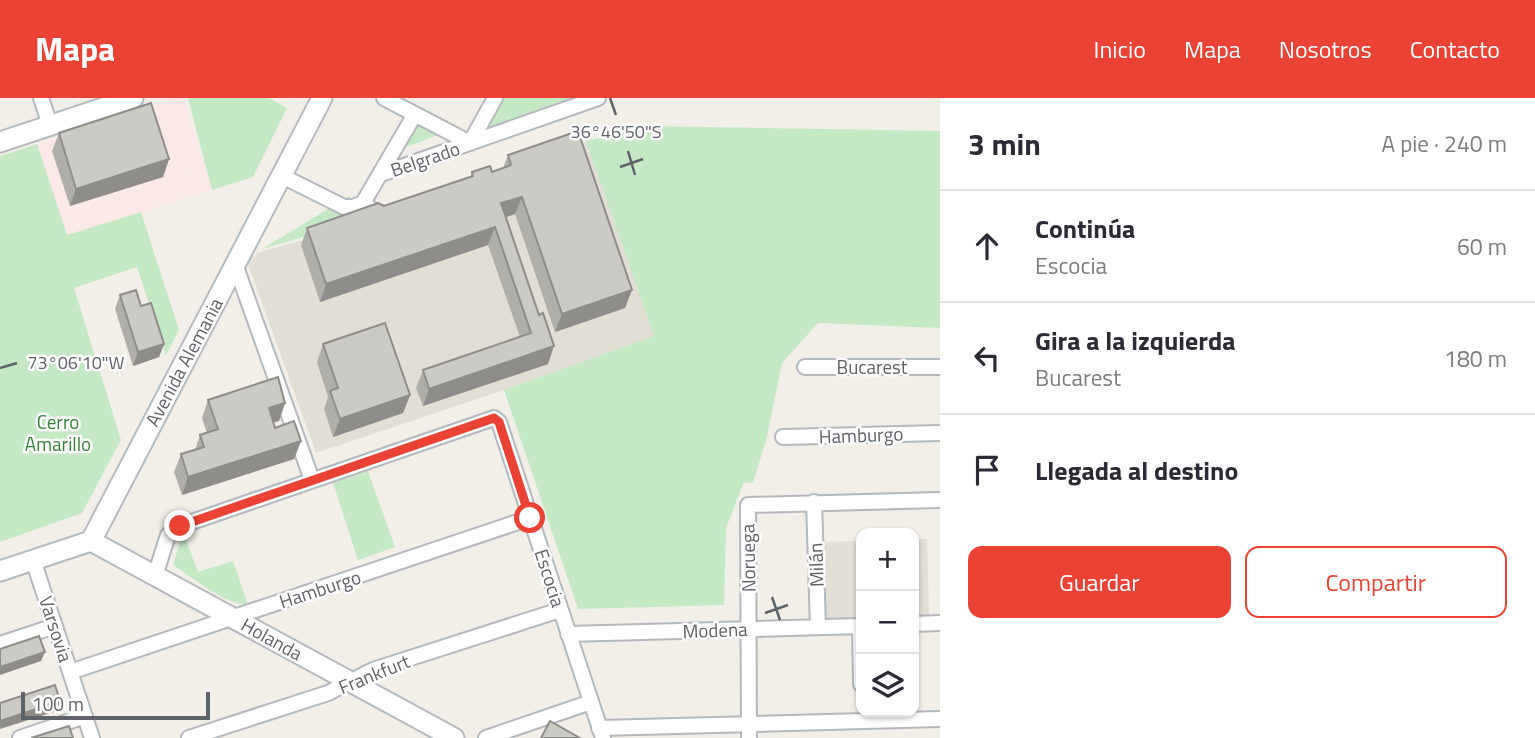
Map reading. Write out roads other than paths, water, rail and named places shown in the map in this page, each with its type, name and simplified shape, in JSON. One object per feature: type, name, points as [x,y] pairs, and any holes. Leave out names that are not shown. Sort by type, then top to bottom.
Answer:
[{"type":"street","points":[[41,98],[50,125]]},
{"type":"street","points":[[0,142],[133,98]]},
{"type":"street","name":"Avenida Alemania","points":[[90,541],[322,98]]},
{"type":"street","name":"Belgrado","points":[[384,98],[470,143]]},
{"type":"street","points":[[470,143],[495,98]]},
{"type":"street","name":"Belgrado","points":[[381,174],[598,98]]},
{"type":"street","points":[[282,176],[344,207],[353,208],[363,203],[415,114]]},
{"type":"street","points":[[363,203],[378,214]]},
{"type":"street","points":[[155,576],[166,540],[176,528],[312,480],[235,264]]},
{"type":"street","name":"Bucarest","points":[[805,367],[940,368]]},
{"type":"street","name":"Escocia","points":[[312,480],[496,419],[601,733]]},
{"type":"street","name":"Hamburgo","points":[[783,437],[940,433]]},
{"type":"street","points":[[814,502],[940,500]]},
{"type":"street","name":"Noruega","points":[[749,731],[748,505],[814,502]]},
{"type":"street","name":"Milán","points":[[814,502],[818,627]]},
{"type":"street","name":"Hamburgo","points":[[70,672],[530,518]]},
{"type":"street","points":[[0,570],[90,541]]},
{"type":"street","name":"Holanda","points":[[90,541],[454,738]]},
{"type":"street","name":"Varsovia","points":[[33,559],[92,738]]},
{"type":"street","name":"Frankfurt","points":[[188,738],[328,693],[373,670],[560,610]]},
{"type":"street","points":[[919,624],[940,623]]},
{"type":"street","points":[[0,644],[55,626]]},
{"type":"street","name":"Modena","points":[[568,634],[856,626]]},
{"type":"street","points":[[486,738],[591,702]]},
{"type":"street","points":[[20,738],[85,716]]},
{"type":"street","points":[[862,717],[863,738]]},
{"type":"street","points":[[601,733],[749,731],[862,717],[940,719]]},
{"type":"park label","name":"Cerro Amarillo","points":[[58,433]]}]
